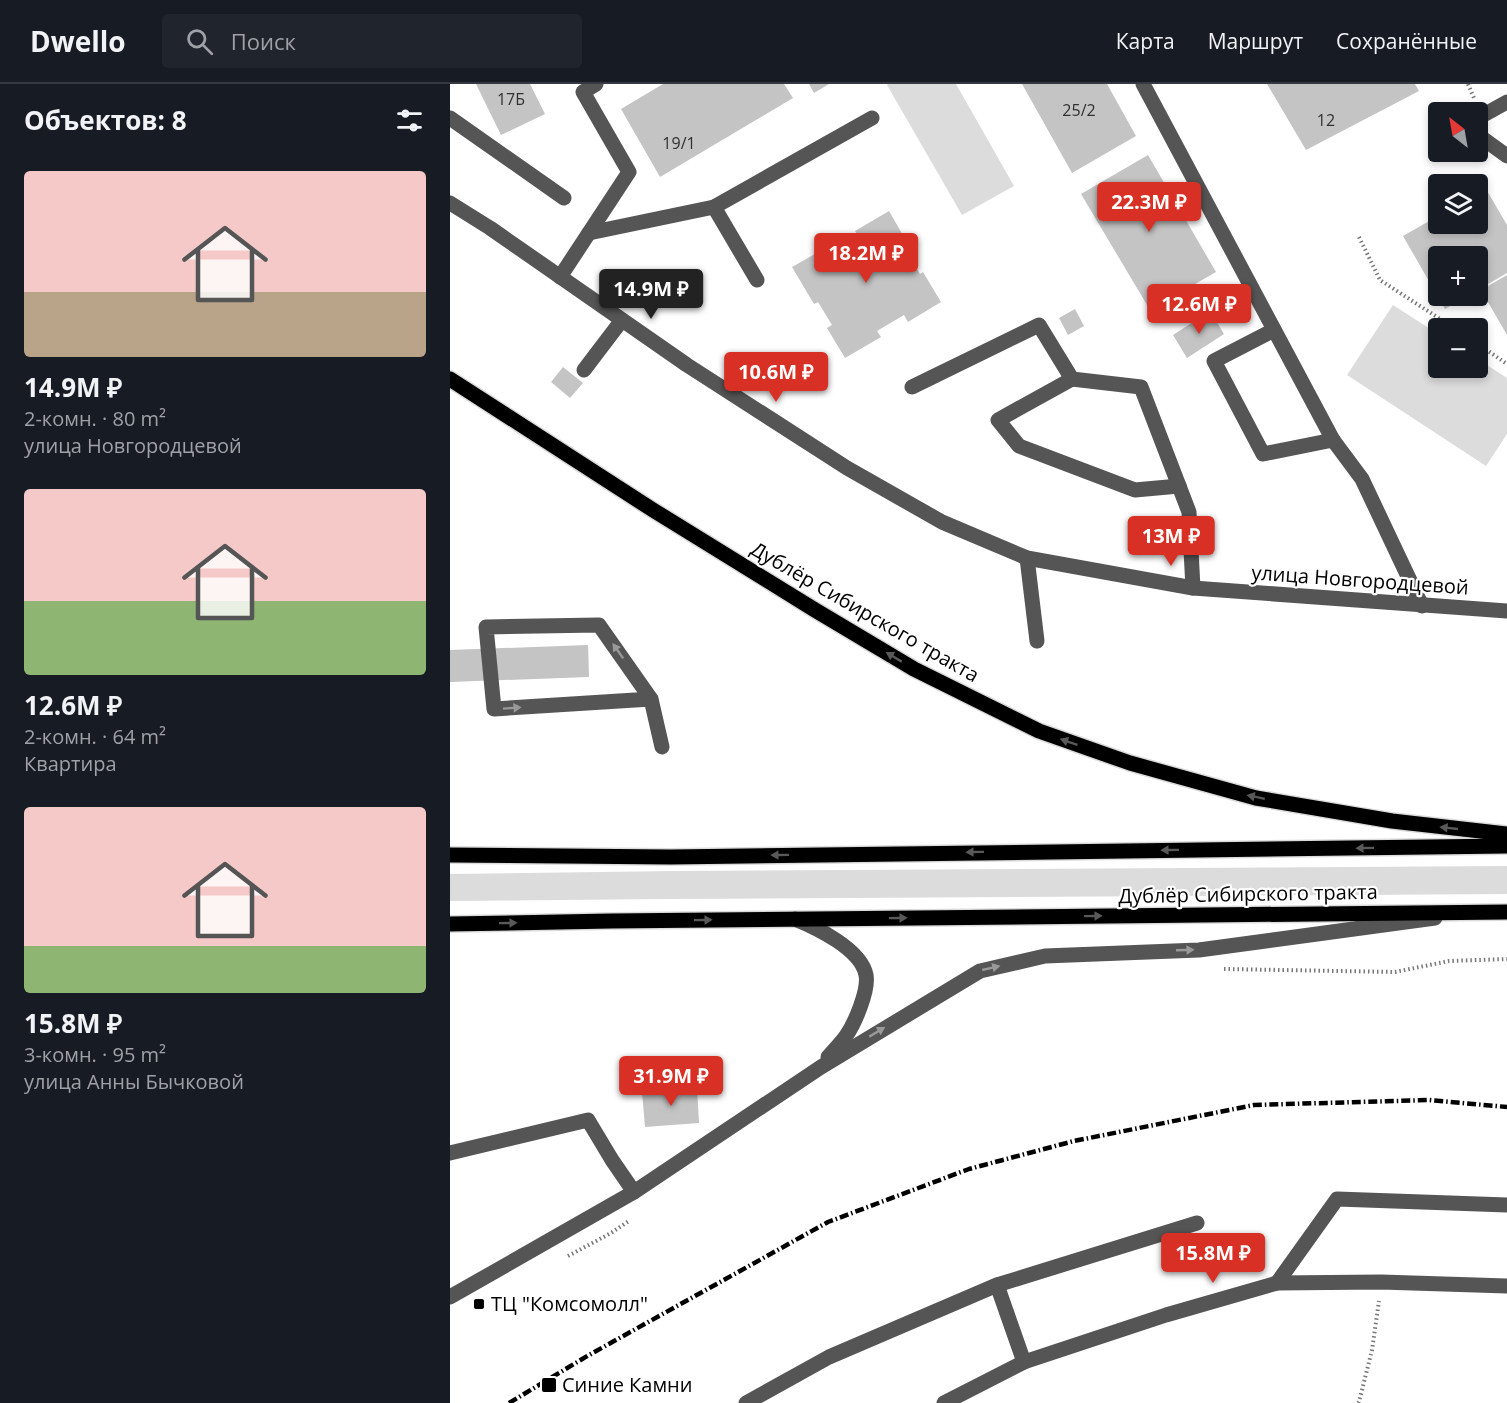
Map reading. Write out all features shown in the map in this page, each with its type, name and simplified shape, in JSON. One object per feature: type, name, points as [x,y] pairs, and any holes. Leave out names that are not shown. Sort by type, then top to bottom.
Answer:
[{"type":"main road","name":"Дублёр Сибирского тракта","points":[[450,379],[653,510],[815,610],[914,669],[1039,731],[1130,764],[1256,798],[1392,821],[1507,834]]},
{"type":"main road","points":[[450,855],[671,857],[1507,846]]},
{"type":"main road","name":"Дублёр Сибирского тракта","points":[[450,924],[1507,912]]},
{"type":"street","points":[[560,277],[629,172],[583,92],[596,84]]},
{"type":"street","points":[[1143,84],[1333,440],[1362,479],[1422,606]]},
{"type":"street","points":[[1488,112],[1507,102]]},
{"type":"street","points":[[450,118],[564,198]]},
{"type":"street","points":[[589,233],[714,207],[872,118]]},
{"type":"street","points":[[1488,142],[1507,156]]},
{"type":"street","name":"улица Новгородцевой","points":[[450,203],[490,228],[687,365],[847,468],[942,522],[1027,558],[1193,588],[1507,611]]},
{"type":"street","points":[[714,207],[757,280]]},
{"type":"street","points":[[584,370],[622,320]]},
{"type":"street","points":[[912,387],[1039,326],[1072,380]]},
{"type":"street","points":[[1274,330],[1214,361],[1263,454],[1333,440]]},
{"type":"street","points":[[1179,486],[1135,490],[1019,446],[998,420],[1072,380],[1141,387],[1189,512],[1193,588]]},
{"type":"street","points":[[1027,558],[1037,641]]},
{"type":"street","points":[[651,699],[494,709],[486,627],[599,625],[651,699],[662,747]]},
{"type":"street","points":[[450,1297],[634,1192],[820,1067],[980,971],[1045,956],[1198,950],[1473,913]]},
{"type":"street","points":[[795,919],[815,927],[858,958],[866,974],[866,986],[855,1020],[846,1036],[820,1067]]},
{"type":"street","points":[[450,1153],[588,1120],[634,1192]]},
{"type":"street","points":[[1277,1283],[1337,1199],[1507,1205]]},
{"type":"street","points":[[746,1403],[829,1357],[997,1285],[1197,1223]]},
{"type":"street","points":[[944,1403],[1024,1362],[1166,1315],[1277,1283],[1381,1282],[1507,1286]]},
{"type":"street","points":[[997,1285],[1024,1362]]},
{"type":"path","points":[[1359,237],[1380,280],[1439,318]]},
{"type":"path","points":[[1488,351],[1507,363]]},
{"type":"path","points":[[1218,969],[1395,972],[1449,961],[1507,959]]},
{"type":"path","points":[[1358,1403],[1372,1350],[1381,1282]]},
{"type":"shaded area","points":[[888,84],[956,84],[1014,186],[962,215]]},
{"type":"shaded area","points":[[1393,305],[1428,328],[1428,378],[1488,378],[1488,366],[1507,378],[1507,434],[1486,466],[1347,375]]},
{"type":"shaded area","points":[[1507,866],[1507,894],[450,901],[450,874]]},
{"type":"building","points":[[476,84],[530,84],[545,114],[501,135]]},
{"type":"building","points":[[663,84],[784,84],[793,98],[660,177],[621,109]]},
{"type":"building","points":[[809,84],[829,84],[814,93]]},
{"type":"building","points":[[1022,84],[1107,84],[1136,136],[1072,173]]},
{"type":"building","points":[[1267,84],[1415,84],[1419,91],[1306,150]]},
{"type":"building","points":[[1148,155],[1216,272],[1150,310],[1081,194]]},
{"type":"building","points":[[1488,192],[1507,225],[1507,273],[1488,284],[1488,246],[1428,246],[1428,279],[1403,236],[1428,222],[1428,234],[1488,234]]},
{"type":"building","points":[[889,211],[908,244],[904,246],[920,274],[923,272],[941,302],[908,322],[904,315],[877,331],[881,337],[845,358],[827,328],[832,325],[818,302],[814,304],[792,267],[829,246],[831,249],[857,234],[855,231]]},
{"type":"building","points":[[1507,275],[1507,335],[1488,302],[1488,286]]},
{"type":"building","points":[[1075,309],[1084,326],[1068,335],[1059,318]]},
{"type":"building","points":[[1210,311],[1224,334],[1187,358],[1173,335]]},
{"type":"building","points":[[563,367],[583,383],[570,398],[551,382]]},
{"type":"building","points":[[588,645],[589,677],[450,682],[450,650]]},
{"type":"building","points":[[697,1088],[699,1123],[645,1127],[642,1092]]},
{"type":"railway","points":[[509,1403],[589,1355],[828,1222],[969,1169],[1074,1141],[1254,1105],[1429,1100],[1507,1107]]},
{"type":"place","name":"ТЦ \"Комсомолл\"","points":[[479,1304]]},
{"type":"place","name":"Синие Камни","points":[[549,1385]]}]
